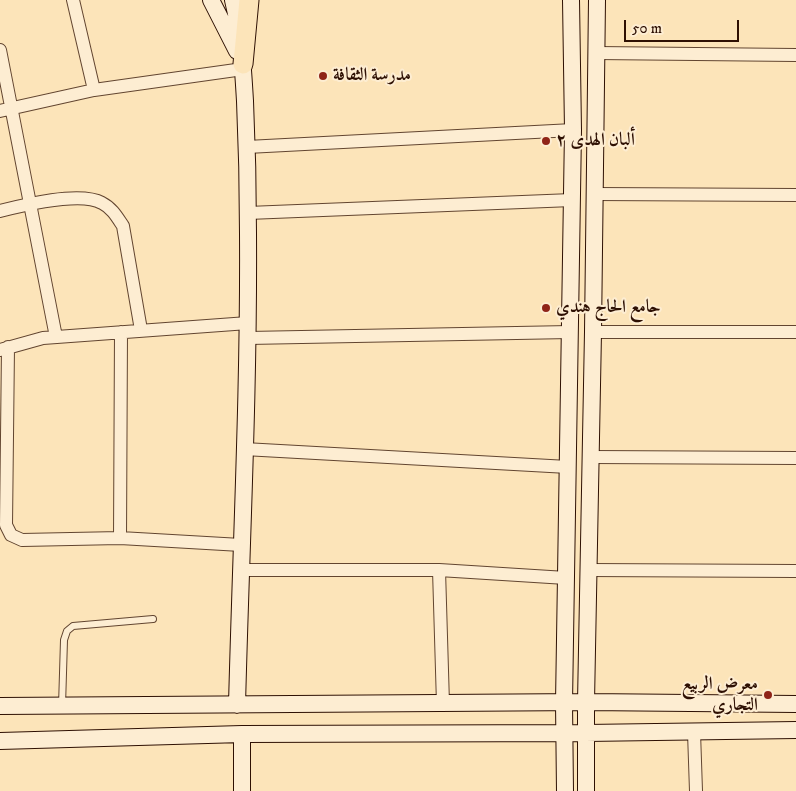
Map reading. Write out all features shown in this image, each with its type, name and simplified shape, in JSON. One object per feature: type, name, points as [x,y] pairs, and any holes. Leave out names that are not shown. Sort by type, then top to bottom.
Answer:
[{"type":"main road","points":[[211,0],[230,35],[243,66]]},
{"type":"main road","points":[[232,0],[239,28],[243,66],[248,213],[248,330],[238,705]]},
{"type":"main road","points":[[243,66],[249,0]]},
{"type":"main road","points":[[565,791],[564,703],[573,130],[571,0]]},
{"type":"main road","points":[[586,791],[597,0]]},
{"type":"main road","points":[[0,706],[586,702],[796,704]]},
{"type":"main road","points":[[0,741],[242,734],[796,730]]},
{"type":"main road","points":[[242,734],[242,791]]},
{"type":"street","points":[[73,0],[94,90]]},
{"type":"street","points":[[0,50],[5,110],[29,203],[56,337]]},
{"type":"street","points":[[596,53],[796,55]]},
{"type":"street","points":[[5,110],[94,90],[243,66]]},
{"type":"street","points":[[247,147],[573,130]]},
{"type":"street","points":[[594,194],[796,195]]},
{"type":"street","points":[[0,211],[29,203],[89,198],[103,204],[114,212],[122,226],[141,330]]},
{"type":"street","points":[[248,213],[572,200]]},
{"type":"street","points":[[241,545],[120,538],[22,540],[11,535],[6,525],[4,349],[43,338],[141,330],[570,332]]},
{"type":"street","points":[[120,538],[121,332]]},
{"type":"street","points":[[593,332],[796,332]]},
{"type":"street","points":[[244,449],[568,467]]},
{"type":"street","points":[[590,457],[796,458]]},
{"type":"street","points":[[241,570],[439,570],[566,578]]},
{"type":"street","points":[[439,570],[442,704]]},
{"type":"street","points":[[588,570],[796,571]]},
{"type":"street","points":[[694,732],[696,791]]},
{"type":"lane","points":[[62,707],[64,640],[67,631],[73,626],[153,619]]},
{"type":"place","name":"مدرسة الثقافة","points":[[323,76]]},
{"type":"place","name":"ألبان الهدى ٢","points":[[546,141]]},
{"type":"place","name":"جامع الحاج هندي","points":[[546,308]]},
{"type":"place","name":"معرض الربيع التجاري","points":[[768,695]]}]
